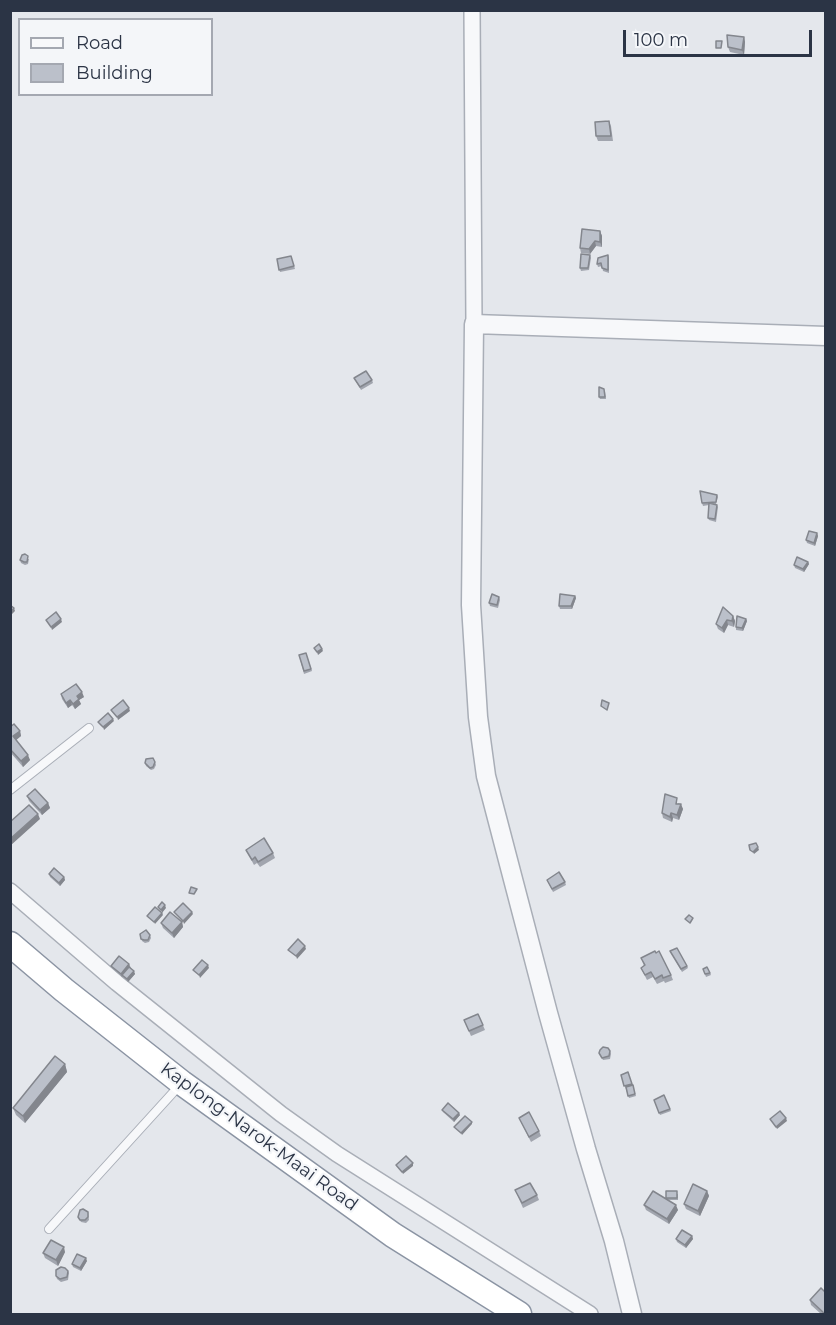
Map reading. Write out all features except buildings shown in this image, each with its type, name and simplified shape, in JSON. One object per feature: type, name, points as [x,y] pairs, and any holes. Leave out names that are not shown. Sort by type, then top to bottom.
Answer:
[{"type":"highway","name":"Kaplong-Narok-Maai Road","points":[[10,944],[64,990],[182,1083],[393,1234],[519,1314]]},
{"type":"street","points":[[472,10],[474,324],[471,606],[478,717],[486,776],[548,1013],[614,1241],[632,1314]]},
{"type":"street","points":[[474,324],[825,336]]},
{"type":"street","points":[[10,891],[117,983],[281,1114],[338,1154],[590,1314]]},
{"type":"lane","points":[[10,790],[89,728]]},
{"type":"lane","points":[[49,1229],[182,1083]]}]
